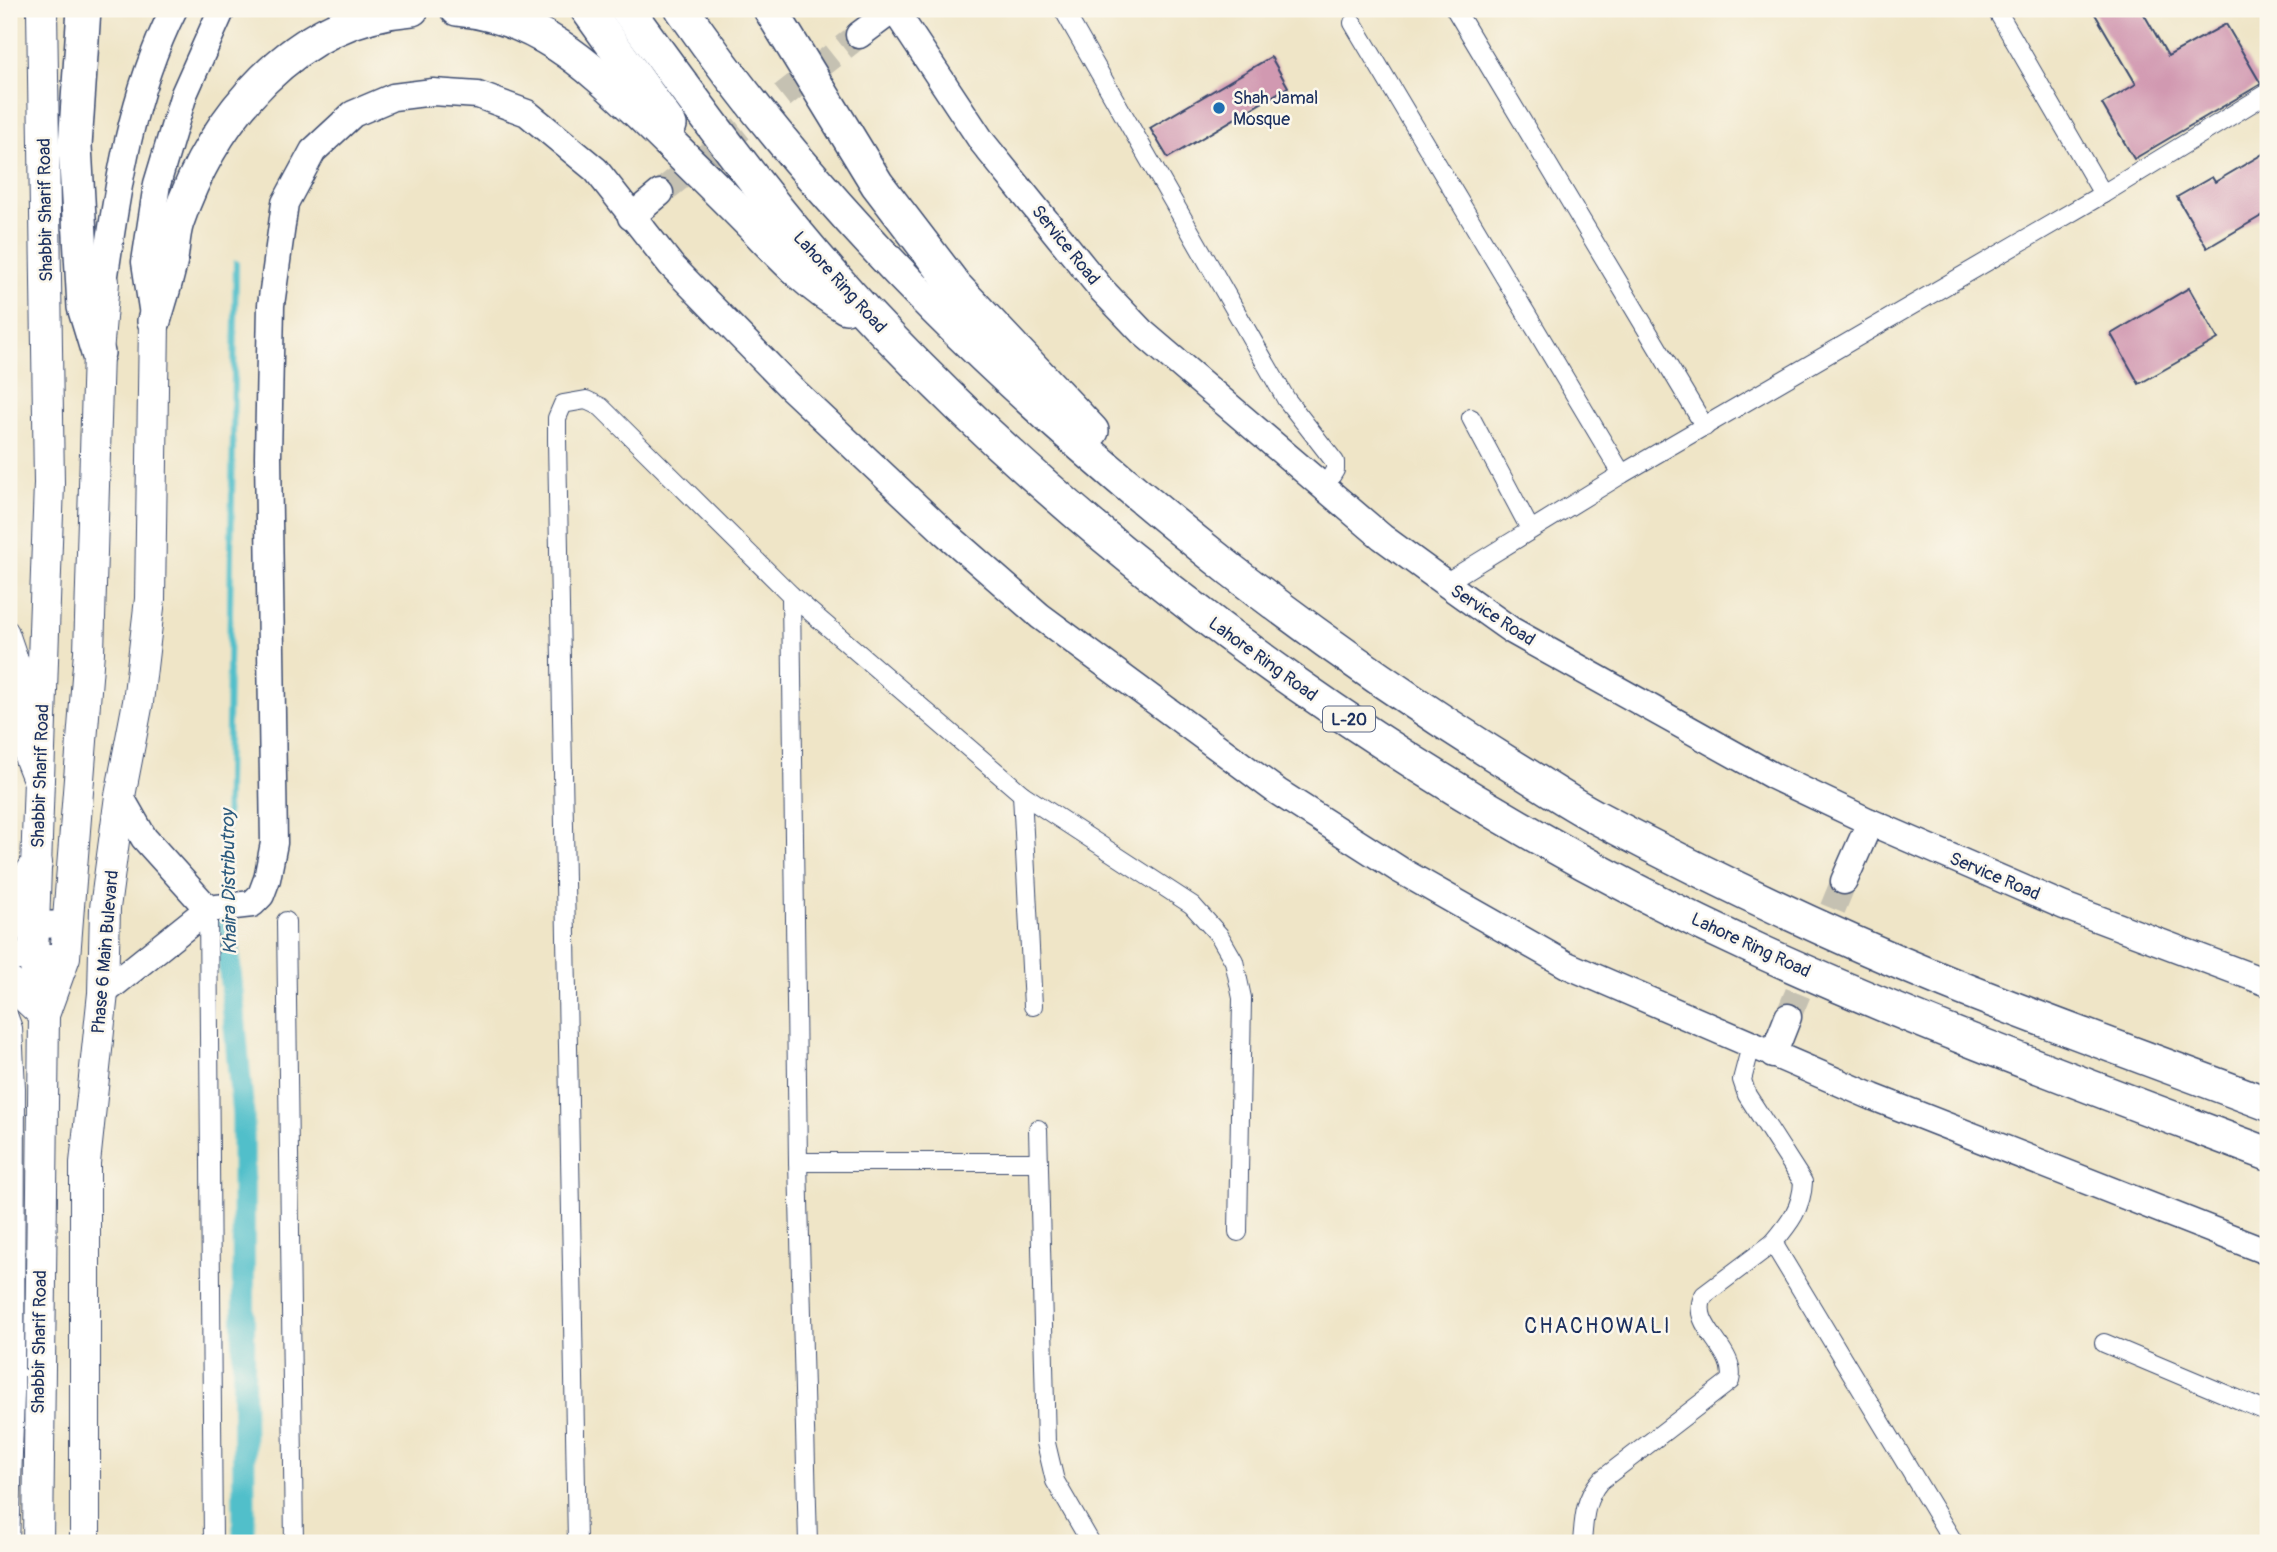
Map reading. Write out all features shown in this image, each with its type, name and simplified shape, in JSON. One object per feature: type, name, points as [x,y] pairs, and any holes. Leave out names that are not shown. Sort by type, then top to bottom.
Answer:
[{"type":"highway","points":[[84,9],[75,146],[84,307],[98,353]]},
{"type":"highway","points":[[98,9],[92,176],[104,282]]},
{"type":"highway","points":[[154,321],[170,261],[176,225],[203,158],[237,108],[261,83],[306,45],[343,24],[375,14],[412,9]]},
{"type":"highway","points":[[457,9],[489,15],[524,27],[575,55],[693,163],[816,289],[881,328]]},
{"type":"highway","points":[[587,9],[657,103],[693,163]]},
{"type":"highway","name":"Lahore Ring Road","points":[[626,9],[774,210],[881,328],[955,402],[1072,507],[1190,605],[1285,677],[1406,757],[1488,806],[1643,893],[1762,952],[1945,1031],[2268,1154]]},
{"type":"highway","name":"L-20","points":[[682,9],[792,155],[881,254],[1080,446],[1159,513],[1301,625],[1424,712],[1593,816],[1787,911],[1948,983],[2268,1104]]},
{"type":"highway","points":[[770,9],[877,184],[947,276],[1076,412],[1159,513]]},
{"type":"main road","name":"Shabbir Sharif Road","points":[[38,1543],[44,1015],[21,957],[21,925],[37,863],[50,483],[41,9]]},
{"type":"main road","points":[[9,982],[44,1015],[65,957],[89,652],[98,353],[104,282]]},
{"type":"main road","name":"Phase 6 Main Bulevard","points":[[85,1543],[85,1163],[103,993],[105,908],[120,796],[138,702],[150,599],[154,321]]},
{"type":"main road","points":[[9,902],[37,863]]},
{"type":"street","points":[[104,282],[126,142],[150,68],[174,9]]},
{"type":"street","points":[[154,321],[145,262],[158,184],[184,93],[222,9]]},
{"type":"street","points":[[859,35],[894,9]]},
{"type":"street","name":"Service Road","points":[[894,9],[983,143],[1102,290],[1171,358],[1324,488],[1445,583],[1511,630],[1691,732],[1870,822],[2064,906],[2268,983]]},
{"type":"street","points":[[1063,9],[1286,400],[1335,462],[1335,470],[1324,488]]},
{"type":"street","points":[[1455,9],[1705,427]]},
{"type":"street","points":[[1996,9],[2103,194]]},
{"type":"street","points":[[1353,23],[1622,474]]},
{"type":"street","points":[[103,993],[214,909],[252,904],[261,895],[267,879],[274,843],[268,456],[271,305],[285,203],[313,151],[353,114],[393,97],[433,92],[478,95],[527,113],[596,170],[671,265],[789,386],[944,532],[1040,616],[1186,727],[1278,792],[1508,934],[1608,985],[1872,1097],[2268,1252]]},
{"type":"street","points":[[1445,583],[1622,474],[2103,194],[2268,93]]},
{"type":"street","points":[[631,217],[660,193]]},
{"type":"street","points":[[577,1543],[559,661],[557,418],[563,404],[586,400],[601,407],[791,595],[1022,794],[1192,905],[1219,935],[1234,961],[1242,998],[1238,1232]]},
{"type":"street","points":[[1471,418],[1530,529]]},
{"type":"street","points":[[791,595],[798,1162],[808,1543]]},
{"type":"street","points":[[9,630],[22,668],[26,770],[40,791]]},
{"type":"street","points":[[1022,794],[1033,1006]]},
{"type":"street","points":[[120,796],[144,838],[214,909],[213,1543]]},
{"type":"street","points":[[1844,881],[1870,822]]},
{"type":"street","points":[[286,921],[294,1543]]},
{"type":"street","points":[[21,925],[67,924]]},
{"type":"street","points":[[21,957],[65,957]]},
{"type":"street","points":[[9,1017],[13,1028],[16,1088],[15,1393],[10,1543]]},
{"type":"street","points":[[1582,1543],[1585,1506],[1589,1493],[1600,1481],[1730,1381],[1732,1372],[1729,1361],[1701,1315],[1699,1304],[1704,1295],[1773,1243],[1795,1214],[1802,1198],[1803,1182],[1747,1095],[1742,1080],[1788,1017]]},
{"type":"street","points":[[1038,1129],[1046,1443],[1055,1481],[1091,1543]]},
{"type":"street","points":[[798,1162],[1039,1162]]},
{"type":"street","points":[[1773,1243],[1954,1543]]},
{"type":"street","points":[[2104,1343],[2268,1412]]},
{"type":"building","points":[[2092,9],[2141,9],[2168,56],[2226,24],[2261,84],[2134,159],[2102,104],[2136,84]]},
{"type":"building","name":"Shah Jamal Mosque","points":[[1271,57],[1288,87],[1168,158],[1150,128]]},
{"type":"building","points":[[2268,151],[2268,212],[2207,248],[2177,197],[2212,177],[2215,182]]},
{"type":"building","points":[[2189,288],[2218,339],[2139,384],[2111,334]]},
{"type":"waterway","name":"Khaira Distributroy","points":[[225,899],[236,263]]},
{"type":"waterway","name":"Khaira Distributroy","points":[[225,915],[243,1115],[244,1543]]},
{"type":"tunnel","points":[[660,193],[859,35]]},
{"type":"tunnel","points":[[1788,1017],[1844,881]]},
{"type":"place","name":"Shah Jamal Mosque","points":[[1219,108]]},
{"type":"district","name":"CHACHOWALI","points":[[1598,1326]]}]
